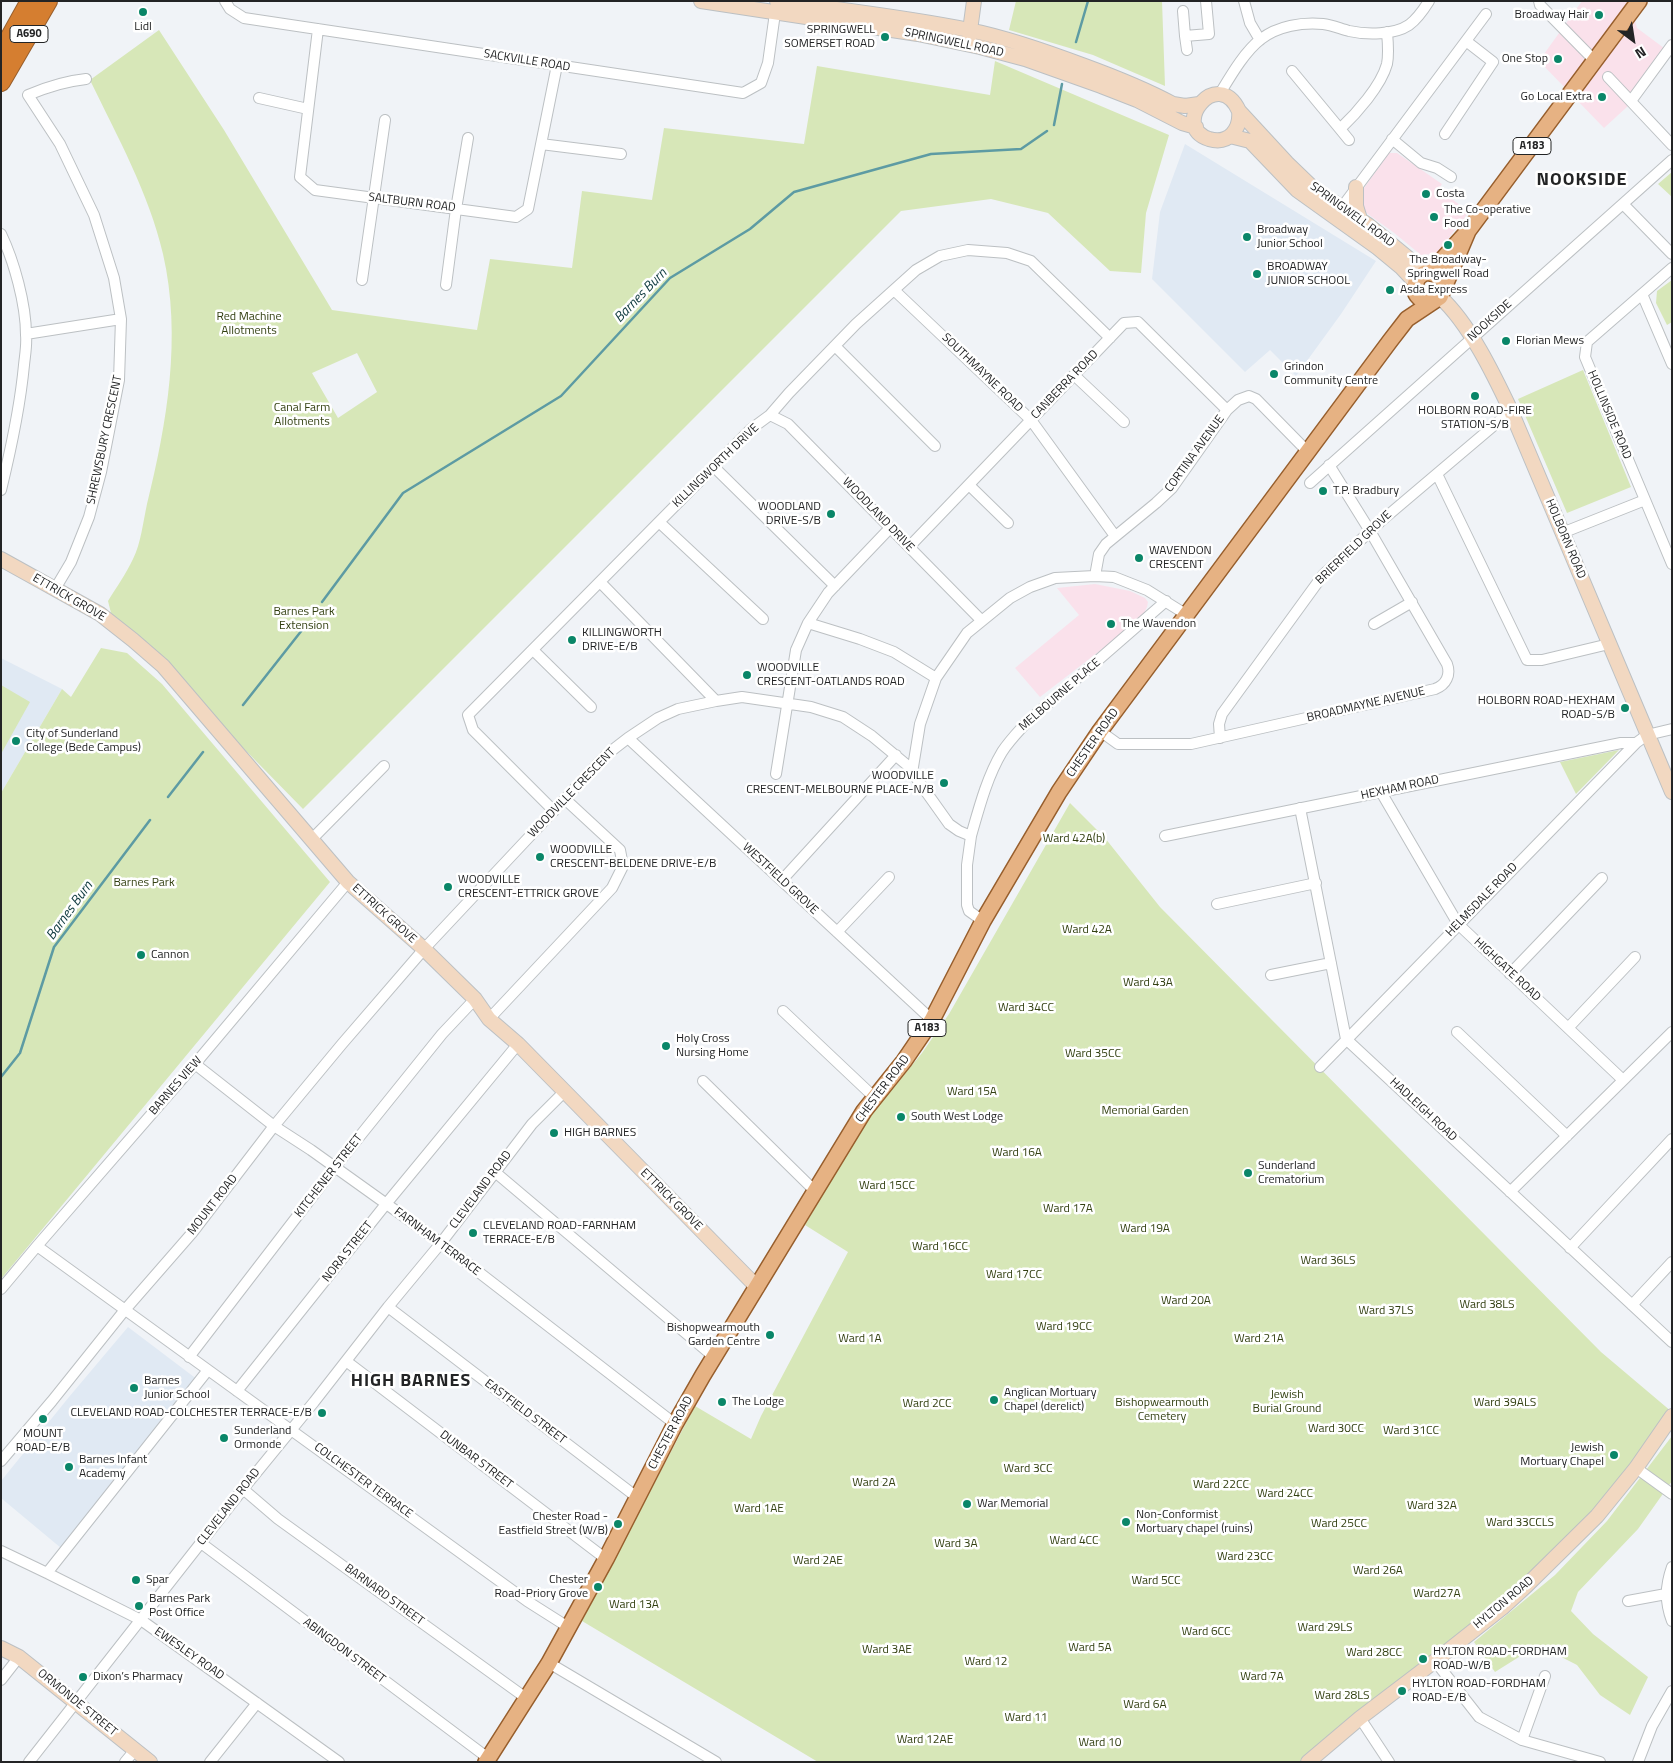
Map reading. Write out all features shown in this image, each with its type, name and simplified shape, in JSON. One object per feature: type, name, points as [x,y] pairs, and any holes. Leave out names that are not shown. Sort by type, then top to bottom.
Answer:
[{"type":"highway","name":"A690","points":[[3,66],[30,1]]},
{"type":"highway","name":"A690","points":[[3,66],[48,1]]},
{"type":"main road","name":"SPRINGWELL ROAD","points":[[701,1],[776,5],[921,22],[969,37],[1137,100],[1182,123],[1196,126],[1207,138],[1218,140],[1230,136],[1250,141],[1297,190],[1422,280]]},
{"type":"main road","points":[[969,37],[974,1]]},
{"type":"main road","name":"A183","points":[[1422,280],[1468,231],[1639,1]]},
{"type":"main road","name":"SPRINGWELL ROAD","points":[[969,37],[1024,45],[1106,74],[1173,104],[1185,106],[1199,104],[1208,96],[1219,95],[1231,99],[1239,111],[1314,189],[1342,206],[1390,242],[1422,280]]},
{"type":"main road","points":[[1196,126],[1195,112],[1199,104]]},
{"type":"main road","points":[[1230,136],[1235,133],[1239,125],[1239,111]]},
{"type":"main road","points":[[1356,187],[1356,206],[1360,219]]},
{"type":"main road","name":"A183","points":[[1438,295],[1468,231]]},
{"type":"main road","points":[[1439,276],[1438,295],[1423,300],[1422,280],[1439,276]]},
{"type":"main road","name":"CHESTER ROAD","points":[[1407,319],[1422,280]]},
{"type":"main road","name":"CHESTER ROAD","points":[[487,1760],[549,1663],[606,1560],[676,1424],[714,1357],[874,1097],[904,1061],[932,1020],[983,921],[1055,798],[1100,732],[1224,562],[1407,319],[1438,295]]},
{"type":"main road","name":"HOLBORN ROAD","points":[[1438,295],[1457,315],[1488,364],[1511,411],[1609,644],[1641,739],[1672,792]]},
{"type":"main road","name":"ETTRICK GROVE","points":[[1,558],[100,614],[163,666],[348,882],[424,949],[475,999],[489,1019],[518,1044],[758,1287]]},
{"type":"main road","name":"HYLTON ROAD","points":[[1308,1762],[1360,1718],[1435,1662],[1502,1608],[1530,1582],[1596,1516],[1636,1468],[1672,1416]]},
{"type":"main road","name":"ORMONDE STREET","points":[[1,1648],[19,1657],[150,1762]]},
{"type":"street","name":"SACKVILLE ROAD","points":[[225,1],[230,9],[244,18],[743,93],[761,83],[768,62],[776,5]]},
{"type":"street","points":[[1185,36],[1209,34],[1206,1]]},
{"type":"street","points":[[1244,1],[1250,23],[1260,40]]},
{"type":"street","points":[[1219,95],[1237,66],[1260,40],[1279,29],[1307,23],[1325,24],[1352,31],[1387,32],[1398,30],[1410,24],[1429,1]]},
{"type":"street","points":[[1539,1],[1595,61]]},
{"type":"street","points":[[1183,11],[1186,50]]},
{"type":"street","points":[[1342,206],[1486,14]]},
{"type":"street","name":"SALTBURN ROAD","points":[[318,29],[300,177],[315,190],[516,217],[528,209],[557,65]]},
{"type":"street","points":[[1340,129],[1350,120],[1382,75],[1387,63],[1387,32]]},
{"type":"street","points":[[1444,134],[1493,62],[1466,42]]},
{"type":"street","points":[[1631,101],[1672,44]]},
{"type":"street","points":[[1292,71],[1349,140]]},
{"type":"street","points":[[1608,77],[1672,145]]},
{"type":"street","name":"SHREWSBURY CRESCENT","points":[[55,589],[71,562],[89,517],[101,472],[119,380],[121,319],[114,278],[94,215],[60,144],[28,95],[48,87],[86,79]]},
{"type":"street","points":[[259,98],[308,109]]},
{"type":"street","points":[[362,280],[385,120]]},
{"type":"street","points":[[446,285],[468,138]]},
{"type":"street","points":[[1392,139],[1420,164],[1437,168],[1451,177]]},
{"type":"street","points":[[542,144],[621,154]]},
{"type":"street","name":"NOOKSIDE","points":[[1310,483],[1672,160]]},
{"type":"street","points":[[1623,204],[1672,254]]},
{"type":"street","points":[[1,234],[5,252],[19,288],[26,334],[15,436],[1,490]]},
{"type":"street","name":"KILLINGWORTH DRIVE","points":[[554,811],[473,730],[468,715],[751,429],[770,415],[856,324],[916,270],[940,256],[968,250],[1007,253],[1031,261],[1110,338]]},
{"type":"street","name":"HOLLINSIDE ROAD","points":[[1672,268],[1587,342],[1584,357],[1672,564]]},
{"type":"street","name":"SOUTHMAYNE ROAD","points":[[894,290],[1031,420],[1115,536]]},
{"type":"street","points":[[1642,294],[1672,364]]},
{"type":"street","points":[[26,334],[121,319]]},
{"type":"street","name":"CANBERRA ROAD","points":[[909,547],[1124,324],[1138,322],[1227,410]]},
{"type":"street","points":[[835,346],[935,446]]},
{"type":"street","points":[[1074,375],[1124,422]]},
{"type":"street","name":"CORTINA AVENUE","points":[[1095,576],[1099,554],[1106,544],[1172,488],[1227,410],[1238,400],[1249,396],[1256,399],[1308,452]]},
{"type":"street","name":"BRIERFIELD GROVE","points":[[1220,738],[1219,724],[1222,714],[1323,575],[1370,530],[1511,411]]},
{"type":"street","name":"WOODLAND DRIVE","points":[[770,415],[788,424],[982,621]]},
{"type":"street","name":"BROADMAYNE AVENUE","points":[[1100,732],[1118,744],[1191,744],[1439,688],[1446,681],[1448,668],[1412,602],[1330,465]]},
{"type":"street","points":[[714,467],[835,586]]},
{"type":"street","points":[[1436,474],[1527,660],[1542,660],[1609,644]]},
{"type":"street","points":[[969,484],[1008,523]]},
{"type":"street","points":[[1562,533],[1645,500]]},
{"type":"street","points":[[1360,514],[1380,522]]},
{"type":"street","points":[[659,522],[763,620]]},
{"type":"street","points":[[776,774],[796,650],[808,623],[828,593],[890,528]]},
{"type":"street","points":[[1362,538],[1366,537],[1376,541]]},
{"type":"street","points":[[912,773],[920,724],[936,678],[967,633],[1010,598],[1030,587],[1056,578],[1095,576],[1114,578],[1131,583],[1166,601],[1187,615]]},
{"type":"street","points":[[600,582],[716,701]]},
{"type":"street","name":"MELBOURNE PLACE","points":[[971,836],[980,803],[1002,752],[1013,737],[1027,722],[1166,601]]},
{"type":"street","points":[[1374,624],[1412,602]]},
{"type":"street","points":[[808,623],[894,652],[936,678]]},
{"type":"street","points":[[533,650],[591,707]]},
{"type":"street","name":"WOODVILLE CRESCENT","points":[[424,949],[566,800],[606,755],[658,718],[678,710],[716,701],[742,697],[811,707],[843,717],[872,736],[907,765],[949,824],[956,830],[971,836]]},
{"type":"street","name":"HEXHAM ROAD","points":[[1165,836],[1641,739],[1672,729]]},
{"type":"street","name":"WESTFIELD GROVE","points":[[628,738],[932,1020]]},
{"type":"street","name":"HELMSDALE ROAD","points":[[1320,1067],[1641,739]]},
{"type":"street","points":[[782,880],[896,755]]},
{"type":"street","points":[[312,839],[384,766]]},
{"type":"street","name":"HIGHGATE ROAD","points":[[1381,792],[1458,924],[1623,1080]]},
{"type":"street","points":[[489,1019],[612,888],[622,866],[620,850],[566,800]]},
{"type":"street","points":[[1300,808],[1346,1039]]},
{"type":"street","points":[[971,836],[967,864],[967,905],[969,911],[983,921]]},
{"type":"street","points":[[837,932],[889,877]]},
{"type":"street","points":[[1510,974],[1602,878]]},
{"type":"street","name":"BARNES VIEW","points":[[1,1289],[195,1064],[348,882]]},
{"type":"street","points":[[1217,904],[1316,884]]},
{"type":"street","name":"MOUNT ROAD","points":[[1,1461],[52,1401],[124,1310],[192,1232],[274,1126],[424,949]]},
{"type":"street","points":[[1568,1028],[1635,957]]},
{"type":"street","points":[[1271,975],[1331,963]]},
{"type":"street","name":"KITCHENER STREET","points":[[189,1357],[335,1167],[442,1034],[475,999]]},
{"type":"street","points":[[782,1011],[874,1097]]},
{"type":"street","points":[[1457,1032],[1567,1136]]},
{"type":"street","points":[[1510,1192],[1672,1032]]},
{"type":"street","name":"HADLEIGH ROAD","points":[[1346,1039],[1672,1342]]},
{"type":"street","name":"NORA STREET","points":[[237,1391],[386,1204],[518,1044]]},
{"type":"street","name":"FARNHAM TERRACE","points":[[195,1064],[274,1126],[441,1243],[676,1424]]},
{"type":"street","points":[[703,1081],[816,1192]]},
{"type":"street","name":"CLEVELAND ROAD","points":[[29,1762],[243,1488],[441,1243],[532,1124],[564,1092]]},
{"type":"street","points":[[1570,1248],[1672,1139]]},
{"type":"street","points":[[494,1172],[714,1357]]},
{"type":"street","name":"COLCHESTER TERRACE","points":[[37,1246],[527,1601],[568,1627]]},
{"type":"street","points":[[1632,1305],[1672,1262]]},
{"type":"street","name":"EASTFIELD STREET","points":[[388,1307],[638,1498]]},
{"type":"street","name":"DUNBAR STREET","points":[[346,1361],[606,1560]]},
{"type":"street","points":[[47,1572],[208,1370]]},
{"type":"street","points":[[1636,1468],[1672,1494]]},
{"type":"street","name":"BARNARD STREET","points":[[243,1488],[278,1518],[526,1698]]},
{"type":"street","name":"ABINGDON STREET","points":[[201,1543],[487,1760]]},
{"type":"street","name":"EWESLEY ROAD","points":[[1,1551],[141,1620],[339,1762]]},
{"type":"street","points":[[1672,1567],[1667,1580],[1666,1594],[1672,1621]]},
{"type":"street","points":[[1628,1601],[1666,1594]]},
{"type":"street","points":[[1,1680],[19,1657]]},
{"type":"street","points":[[1435,1662],[1479,1717],[1522,1740],[1600,1762]]},
{"type":"street","points":[[549,1663],[716,1762]]},
{"type":"street","points":[[1522,1740],[1545,1676]]},
{"type":"street","points":[[1638,1762],[1652,1726],[1670,1698]]},
{"type":"street","points":[[210,1762],[257,1703]]},
{"type":"street","points":[[1360,1718],[1389,1762]]},
{"type":"street","points":[[125,1762],[135,1750]]},
{"type":"shaded area","points":[[1582,1],[1630,1],[1637,28],[1668,51],[1628,106],[1604,128],[1539,61]]},
{"type":"shaded area","name":"Broadway Junior School","points":[[1185,144],[1376,261],[1341,314],[1296,376],[1270,350],[1245,372],[1152,279],[1160,212]]},
{"type":"shaded area","points":[[1389,153],[1397,153],[1442,184],[1439,189],[1469,212],[1436,254],[1421,255],[1365,212],[1359,195]]},
{"type":"shaded area","points":[[1095,584],[1130,591],[1145,598],[1148,602],[1147,607],[1144,613],[1106,646],[1040,697],[1015,668],[1079,615],[1057,588]]},
{"type":"shaded area","name":"City of Sunderland College (Bede Campus)","points":[[1,658],[62,689],[1,793]]},
{"type":"shaded area","points":[[128,1327],[198,1380],[61,1548],[1,1498],[1,1481]]},
{"type":"green space","points":[[1016,1],[1162,1],[1165,86],[1093,55],[1009,30]]},
{"type":"green space","name":"Barnes Park Extension","points":[[159,30],[224,130],[332,310],[477,330],[490,259],[572,268],[582,191],[652,200],[664,128],[804,144],[817,66],[990,95],[995,61],[1169,135],[1146,213],[1141,273],[1110,271],[1048,213],[991,199],[901,211],[303,809],[111,613],[108,601],[133,559],[138,546],[161,442],[170,380],[171,317],[169,285],[157,231],[141,187],[90,80]],"holes":[[[357,353],[377,392],[338,418],[312,373]]]},
{"type":"green space","points":[[1672,172],[1672,197],[1658,184]]},
{"type":"green space","points":[[1672,280],[1672,322],[1667,325],[1656,303],[1657,291]]},
{"type":"green space","points":[[1583,370],[1631,487],[1567,513],[1518,399]]},
{"type":"green space","name":"Barnes Park","points":[[101,648],[127,653],[162,684],[330,882],[1,1279],[1,793],[62,689],[71,697]]},
{"type":"green space","points":[[1,685],[30,702],[1,754]]},
{"type":"green space","points":[[1619,750],[1576,794],[1560,762]]},
{"type":"green space","name":"Bishopwearmouth Cemetery","points":[[1070,803],[1105,838],[1160,907],[1601,1352],[1672,1412],[1636,1468],[1530,1582],[1310,1762],[818,1762],[582,1621],[695,1406],[751,1439],[761,1416],[848,1252],[805,1225],[865,1122],[922,1053],[949,1014]]},
{"type":"green space","points":[[1672,1436],[1672,1481],[1638,1529],[1578,1592],[1571,1611],[1593,1634],[1648,1677],[1630,1715],[1600,1695],[1577,1665],[1538,1645],[1495,1672],[1474,1642],[1555,1575],[1607,1521]]},
{"type":"waterway","name":"Barnes Burn","points":[[1076,42],[1088,1]]},
{"type":"waterway","points":[[1054,125],[1062,84]]},
{"type":"waterway","name":"Barnes Burn","points":[[322,602],[403,493],[561,396],[670,278],[750,229],[794,192],[931,154],[1021,149],[1047,131]]},
{"type":"waterway","points":[[243,705],[306,625]]},
{"type":"waterway","name":"Barnes Burn","points":[[168,797],[203,752]]},
{"type":"waterway","name":"Barnes Burn","points":[[1,1077],[20,1053],[54,947],[150,820]]},
{"type":"place","name":"Lidl","points":[[143,12]]},
{"type":"place","name":"Broadway Hair","points":[[1599,15]]},
{"type":"place","name":"SPRINGWELL SOMERSET ROAD","points":[[885,37]]},
{"type":"place","name":"One Stop","points":[[1558,59]]},
{"type":"place","name":"Go Local Extra","points":[[1602,97]]},
{"type":"place","name":"Costa","points":[[1426,194]]},
{"type":"place","name":"The Co-operative Food","points":[[1434,217]]},
{"type":"place","name":"Broadway Junior School","points":[[1247,237]]},
{"type":"place","name":"The Broadway- Springwell Road","points":[[1448,245]]},
{"type":"place","name":"BROADWAY JUNIOR SCHOOL","points":[[1257,274]]},
{"type":"place","name":"Asda Express","points":[[1390,290]]},
{"type":"place","name":"Florian Mews","points":[[1506,341]]},
{"type":"place","name":"Grindon Community Centre","points":[[1274,374]]},
{"type":"place","name":"HOLBORN ROAD-FIRE STATION-S/B","points":[[1475,396]]},
{"type":"place","name":"T.P. Bradbury","points":[[1323,491]]},
{"type":"place","name":"WOODLAND DRIVE-S/B","points":[[831,514]]},
{"type":"place","name":"WAVENDON CRESCENT","points":[[1139,558]]},
{"type":"place","name":"The Wavendon","points":[[1111,624]]},
{"type":"place","name":"KILLINGWORTH DRIVE-E/B","points":[[572,640]]},
{"type":"place","name":"WOODVILLE CRESCENT-OATLANDS ROAD","points":[[747,675]]},
{"type":"place","name":"HOLBORN ROAD-HEXHAM ROAD-S/B","points":[[1625,708]]},
{"type":"place","name":"City of Sunderland College (Bede Campus)","points":[[16,741]]},
{"type":"place","name":"WOODVILLE CRESCENT-MELBOURNE PLACE-N/B","points":[[944,783]]},
{"type":"place","name":"WOODVILLE CRESCENT-BELDENE DRIVE-E/B","points":[[540,857]]},
{"type":"place","name":"WOODVILLE CRESCENT-ETTRICK GROVE","points":[[448,887]]},
{"type":"place","name":"Cannon","points":[[141,955]]},
{"type":"place","name":"Holy Cross Nursing Home","points":[[666,1046]]},
{"type":"place","name":"South West Lodge","points":[[901,1117]]},
{"type":"place","name":"HIGH BARNES","points":[[554,1133]]},
{"type":"place","name":"Sunderland Crematorium","points":[[1248,1173]]},
{"type":"place","name":"CLEVELAND ROAD-FARNHAM TERRACE-E/B","points":[[473,1233]]},
{"type":"place","name":"Bishopwearmouth Garden Centre","points":[[770,1335]]},
{"type":"place","name":"Barnes Junior School","points":[[134,1388]]},
{"type":"place","name":"Anglican Mortuary Chapel (derelict)","points":[[994,1400]]},
{"type":"place","name":"The Lodge","points":[[722,1402]]},
{"type":"place","name":"CLEVELAND ROAD-COLCHESTER TERRACE-E/B","points":[[322,1413]]},
{"type":"place","name":"MOUNT ROAD-E/B","points":[[43,1419]]},
{"type":"place","name":"Sunderland Ormonde","points":[[224,1438]]},
{"type":"place","name":"Jewish Mortuary Chapel","points":[[1614,1455]]},
{"type":"place","name":"Barnes Infant Academy","points":[[69,1467]]},
{"type":"place","name":"War Memorial","points":[[967,1504]]},
{"type":"place","name":"Non-Conformist Mortuary chapel (ruins)","points":[[1126,1522]]},
{"type":"place","name":"Chester Road - Eastfield Street (W/B)","points":[[618,1524]]},
{"type":"place","name":"Spar","points":[[136,1580]]},
{"type":"place","name":"Chester Road-Priory Grove","points":[[598,1587]]},
{"type":"place","name":"Barnes Park Post Office","points":[[139,1606]]},
{"type":"place","name":"HYLTON ROAD-FORDHAM ROAD-W/B","points":[[1423,1659]]},
{"type":"place","name":"Dixon’s Pharmacy","points":[[83,1677]]},
{"type":"place","name":"HYLTON ROAD-FORDHAM ROAD-E/B","points":[[1402,1691]]},
{"type":"district","name":"NOOKSIDE","points":[[1582,181]]},
{"type":"district","name":"HIGH BARNES","points":[[411,1382]]},
{"type":"park label","name":"Red Machine Allotments","points":[[249,324]]},
{"type":"park label","name":"Canal Farm Allotments","points":[[302,415]]},
{"type":"park label","name":"Ward 42A(b)","points":[[1074,839]]},
{"type":"park label","name":"Ward 42A","points":[[1087,930]]},
{"type":"park label","name":"Ward 43A","points":[[1148,983]]},
{"type":"park label","name":"Ward 34CC","points":[[1026,1008]]},
{"type":"park label","name":"Ward 35CC","points":[[1093,1054]]},
{"type":"park label","name":"Ward 15A","points":[[972,1092]]},
{"type":"park label","name":"Memorial Garden","points":[[1145,1111]]},
{"type":"park label","name":"Ward 16A","points":[[1017,1153]]},
{"type":"park label","name":"Ward 15CC","points":[[887,1186]]},
{"type":"park label","name":"Ward 17A","points":[[1068,1209]]},
{"type":"park label","name":"Ward 19A","points":[[1145,1229]]},
{"type":"park label","name":"Ward 16CC","points":[[940,1247]]},
{"type":"park label","name":"Ward 36LS","points":[[1328,1261]]},
{"type":"park label","name":"Ward 17CC","points":[[1014,1275]]},
{"type":"park label","name":"Ward 20A","points":[[1186,1301]]},
{"type":"park label","name":"Ward 38LS","points":[[1487,1305]]},
{"type":"park label","name":"Ward 37LS","points":[[1386,1311]]},
{"type":"park label","name":"Ward 19CC","points":[[1064,1327]]},
{"type":"park label","name":"Ward 1A","points":[[860,1339]]},
{"type":"park label","name":"Ward 21A","points":[[1259,1339]]},
{"type":"park label","name":"Jewish Burial Ground","points":[[1287,1402]]},
{"type":"park label","name":"Ward 39ALS","points":[[1505,1403]]},
{"type":"park label","name":"Ward 2CC","points":[[927,1404]]},
{"type":"park label","name":"Ward 30CC","points":[[1336,1429]]},
{"type":"park label","name":"Ward 31CC","points":[[1411,1431]]},
{"type":"park label","name":"Ward 3CC","points":[[1028,1469]]},
{"type":"park label","name":"Ward 2A","points":[[874,1483]]},
{"type":"park label","name":"Ward 22CC","points":[[1221,1485]]},
{"type":"park label","name":"Ward 24CC","points":[[1285,1494]]},
{"type":"park label","name":"Ward 32A","points":[[1432,1506]]},
{"type":"park label","name":"Ward 1AE","points":[[759,1509]]},
{"type":"park label","name":"Ward 33CCLS","points":[[1520,1523]]},
{"type":"park label","name":"Ward 25CC","points":[[1339,1524]]},
{"type":"park label","name":"Ward 4CC","points":[[1074,1541]]},
{"type":"park label","name":"Ward 3A","points":[[956,1544]]},
{"type":"park label","name":"Ward 23CC","points":[[1245,1557]]},
{"type":"park label","name":"Ward 2AE","points":[[818,1561]]},
{"type":"park label","name":"Ward 26A","points":[[1378,1571]]},
{"type":"park label","name":"Ward 5CC","points":[[1156,1581]]},
{"type":"park label","name":"Ward27A","points":[[1437,1594]]},
{"type":"park label","name":"Ward 13A","points":[[634,1605]]},
{"type":"park label","name":"Ward 29LS","points":[[1325,1628]]},
{"type":"park label","name":"Ward 6CC","points":[[1206,1632]]},
{"type":"park label","name":"Ward 5A","points":[[1090,1648]]},
{"type":"park label","name":"Ward 3AE","points":[[887,1650]]},
{"type":"park label","name":"Ward 28CC","points":[[1374,1653]]},
{"type":"park label","name":"Ward 12","points":[[986,1662]]},
{"type":"park label","name":"Ward 7A","points":[[1262,1677]]},
{"type":"park label","name":"Ward 28LS","points":[[1342,1696]]},
{"type":"park label","name":"Ward 6A","points":[[1145,1705]]},
{"type":"park label","name":"Ward 11","points":[[1026,1718]]},
{"type":"park label","name":"Ward 12AE","points":[[925,1740]]},
{"type":"park label","name":"Ward 10","points":[[1100,1743]]}]
